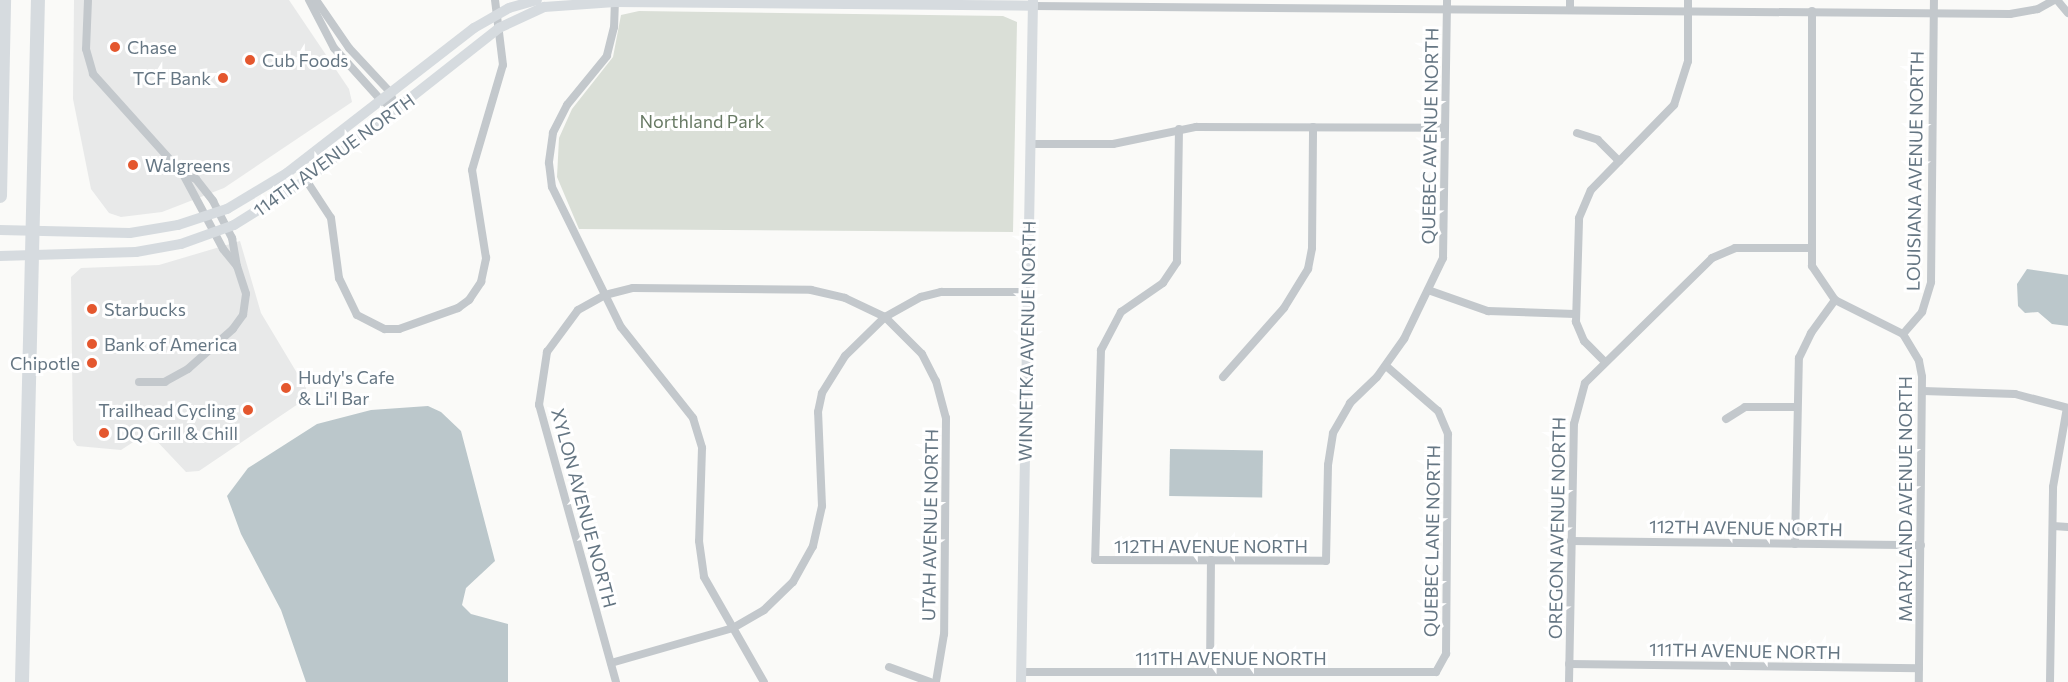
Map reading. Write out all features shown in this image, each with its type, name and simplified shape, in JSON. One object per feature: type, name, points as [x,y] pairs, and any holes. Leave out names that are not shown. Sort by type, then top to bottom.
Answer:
[{"type":"highway","points":[[0,196],[4,0]]},
{"type":"highway","points":[[22,682],[38,0]]},
{"type":"street","points":[[88,0],[86,50],[93,74],[183,174],[205,216],[237,266]]},
{"type":"street","points":[[309,0],[334,48],[385,95]]},
{"type":"street","points":[[316,0],[396,110]]},
{"type":"street","points":[[306,180],[331,218],[339,278],[357,315],[372,324],[399,329],[458,308],[470,300],[485,268],[472,170],[502,73],[495,0]]},
{"type":"street","name":"114TH AVENUE NORTH","points":[[0,230],[130,233],[219,211],[275,181],[385,95],[497,14],[537,0]]},
{"type":"street","points":[[1570,0],[1570,10]]},
{"type":"street","points":[[1604,361],[1584,341],[1575,314],[1579,218],[1591,190],[1665,117],[1681,92],[1688,61],[1688,0]]},
{"type":"street","name":"LOUISIANA AVENUE NORTH","points":[[1902,334],[1922,312],[1931,282],[1934,0]]},
{"type":"street","name":"114TH AVENUE NORTH","points":[[0,256],[136,252],[228,228],[306,180],[499,28],[544,7],[612,1],[1447,4],[1570,10],[1933,13],[2025,12],[2056,0]]},
{"type":"street","points":[[2056,0],[2068,13]]},
{"type":"street","points":[[612,1],[607,56],[563,111],[549,155],[554,194],[633,345],[675,392],[693,418],[702,448],[700,558],[704,576],[764,682]]},
{"type":"street","name":"WINNETKA AVENUE NORTH","points":[[1021,677],[1033,3]]},
{"type":"street","name":"QUEBEC AVENUE NORTH","points":[[1326,561],[1328,465],[1334,433],[1350,403],[1386,366],[1428,290],[1444,249],[1447,4]]},
{"type":"street","points":[[1812,11],[1810,248],[1817,279],[1835,300],[1902,334]]},
{"type":"street","points":[[1223,377],[1284,308],[1308,269],[1313,127]]},
{"type":"street","points":[[1031,144],[1113,144],[1179,129],[1445,128]]},
{"type":"street","name":"112TH AVENUE NORTH","points":[[1179,129],[1177,262],[1163,284],[1120,312],[1101,350],[1095,560],[1326,561]]},
{"type":"street","points":[[1577,134],[1598,140],[1619,161]]},
{"type":"street","points":[[139,382],[174,379],[233,329],[243,315],[246,294],[228,228],[196,179],[183,174]]},
{"type":"street","name":"OREGON AVENUE NORTH","points":[[1569,682],[1575,409],[1585,383],[1604,361],[1712,258],[1735,248],[1810,248]]},
{"type":"street","name":"XYLON AVENUE NORTH","points":[[616,682],[539,405],[542,369],[557,333],[578,310],[605,295],[646,287],[811,290],[845,298],[885,317]]},
{"type":"street","points":[[1428,290],[1488,312],[1575,314]]},
{"type":"street","points":[[611,663],[733,628],[780,597],[804,565],[813,546],[822,506],[818,412],[822,393],[844,356],[885,317],[921,297],[941,292],[1029,292]]},
{"type":"street","points":[[1795,544],[1796,407],[1799,358],[1811,333],[1835,300]]},
{"type":"street","name":"UTAH AVENUE NORTH","points":[[885,317],[921,354],[936,381],[946,418],[944,634],[936,682]]},
{"type":"street","name":"MARYLAND AVENUE NORTH","points":[[1902,334],[1919,362],[1923,391],[1919,682]]},
{"type":"street","name":"QUEBEC LANE NORTH","points":[[1386,366],[1438,411],[1448,434],[1446,654],[1440,668]]},
{"type":"street","points":[[1923,391],[2015,394],[2067,408],[2057,448],[2050,682]]},
{"type":"street","points":[[1726,419],[1745,408],[1796,407]]},
{"type":"street","points":[[2053,526],[2068,526]]},
{"type":"street","name":"112TH AVENUE NORTH","points":[[1571,541],[1921,545]]},
{"type":"street","points":[[1210,672],[1211,560]]},
{"type":"street","name":"111TH AVENUE NORTH","points":[[1569,664],[1919,668]]},
{"type":"street","points":[[889,667],[930,682]]},
{"type":"street","name":"111TH AVENUE NORTH","points":[[1021,677],[1210,672],[1334,678],[1425,674],[1440,668]]},
{"type":"shaded area","points":[[74,0],[289,0],[349,89],[352,102],[224,188],[162,212],[121,217],[109,213],[91,189],[73,99]]},
{"type":"shaded area","points":[[240,241],[261,313],[306,388],[304,400],[199,471],[186,472],[153,437],[141,437],[121,450],[77,446],[73,440],[71,277],[81,268],[159,265]]},
{"type":"shaded area","points":[[2027,269],[2068,275],[2068,326],[2052,324],[2038,312],[2025,313],[2018,306],[2017,284]]},
{"type":"shaded area","points":[[428,406],[441,412],[461,431],[495,561],[466,588],[462,605],[471,614],[508,624],[508,682],[306,682],[281,610],[241,534],[227,496],[248,468],[317,424],[371,410]]},
{"type":"shaded area","points":[[1170,449],[1263,451],[1262,498],[1169,496]]},
{"type":"green space","name":"Northland Park","points":[[639,11],[1003,16],[1017,22],[1013,232],[579,229],[557,177],[559,138],[572,109],[613,57],[621,15]]},
{"type":"place","name":"Chase","points":[[115,47]]},
{"type":"place","name":"Cub Foods","points":[[250,60]]},
{"type":"place","name":"TCF Bank","points":[[223,78]]},
{"type":"place","name":"Walgreens","points":[[133,165]]},
{"type":"place","name":"Starbucks","points":[[92,309]]},
{"type":"place","name":"Bank of America","points":[[92,344]]},
{"type":"place","name":"Chipotle","points":[[92,363]]},
{"type":"place","name":"Hudy's Cafe & Li'l Bar","points":[[286,388]]},
{"type":"place","name":"Trailhead Cycling","points":[[248,410]]},
{"type":"place","name":"DQ Grill & Chill","points":[[104,433]]}]
